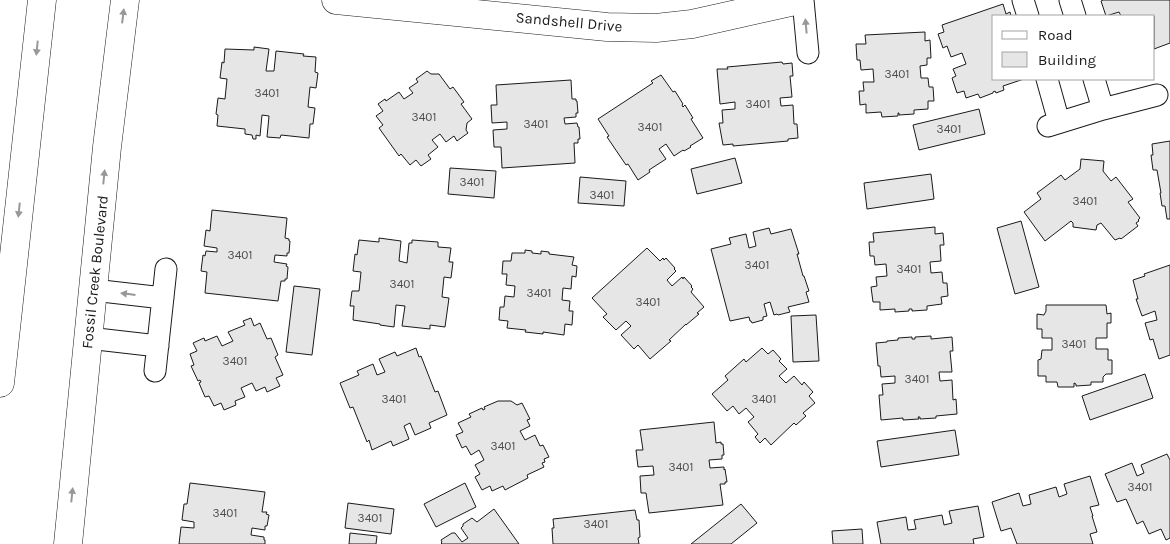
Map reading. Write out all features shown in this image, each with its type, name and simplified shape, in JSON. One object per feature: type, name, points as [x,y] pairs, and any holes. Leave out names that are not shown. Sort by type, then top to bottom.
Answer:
[{"type":"main road","points":[[0,383],[42,0]]},
{"type":"main road","name":"Fossil Creek Boulevard","points":[[68,544],[107,147],[125,0]]},
{"type":"main road","name":"Sandshell Drive","points":[[336,0],[607,27],[656,28],[692,24],[799,0]]},
{"type":"street","points":[[803,0],[808,53]]},
{"type":"street","points":[[1023,0],[1028,15]]},
{"type":"street","points":[[1070,0],[1074,15]]},
{"type":"street","points":[[1047,80],[1054,124],[1157,95]]},
{"type":"street","points":[[1094,80],[1103,109]]},
{"type":"street","points":[[155,371],[166,269]]},
{"type":"street","points":[[93,290],[163,298]]},
{"type":"street","points":[[88,338],[158,346]]},
{"type":"building","points":[[1170,0],[1170,43],[1155,49],[1155,15],[1120,15],[1119,12],[1106,15],[1101,1]]},
{"type":"building","points":[[1003,4],[1006,14],[1010,12],[1011,15],[992,15],[992,80],[1021,80],[1003,86],[1004,90],[996,93],[995,91],[980,98],[978,94],[966,98],[964,91],[957,93],[952,78],[956,76],[953,69],[966,64],[962,53],[951,57],[947,46],[943,48],[938,34],[944,32],[942,25]]},
{"type":"building","points":[[925,32],[925,41],[930,40],[931,58],[927,58],[927,65],[920,66],[921,78],[928,78],[929,87],[933,87],[934,101],[928,101],[928,109],[914,110],[914,114],[899,115],[898,113],[898,116],[882,117],[881,112],[866,113],[866,104],[860,105],[859,91],[864,91],[863,82],[874,82],[873,69],[861,70],[860,60],[857,60],[856,44],[866,44],[865,35]]},
{"type":"building","points":[[254,47],[269,49],[266,71],[274,71],[276,51],[316,57],[315,72],[318,73],[316,88],[310,87],[308,107],[315,108],[313,124],[310,124],[309,138],[281,135],[280,138],[267,137],[269,116],[262,115],[260,136],[256,135],[256,139],[253,139],[252,135],[245,134],[245,129],[217,126],[218,98],[225,99],[227,79],[220,78],[225,49],[254,50]]},
{"type":"building","points":[[782,62],[783,64],[792,63],[793,76],[790,76],[792,97],[780,98],[781,106],[793,105],[794,124],[797,124],[798,138],[788,139],[788,141],[733,146],[733,144],[723,145],[719,123],[723,123],[722,110],[735,109],[735,102],[720,104],[717,69]]},
{"type":"building","points":[[427,71],[431,74],[439,74],[450,89],[453,87],[464,102],[461,104],[472,119],[467,123],[466,130],[468,133],[457,141],[454,136],[446,142],[440,134],[432,140],[438,147],[428,155],[431,159],[421,166],[416,160],[410,165],[401,154],[399,156],[379,128],[383,125],[376,116],[383,111],[378,104],[399,92],[404,99],[413,93],[409,88],[418,82],[416,79]]},
{"type":"building","points":[[661,75],[673,92],[675,91],[683,107],[685,105],[703,138],[674,156],[666,144],[659,149],[666,159],[638,180],[607,137],[609,136],[598,119],[653,83],[651,81]]},
{"type":"building","points":[[571,80],[572,99],[577,101],[578,113],[576,113],[576,117],[564,118],[565,124],[577,123],[579,127],[580,139],[578,139],[578,143],[574,143],[575,163],[502,168],[501,147],[494,147],[493,130],[507,129],[507,122],[492,123],[491,105],[497,105],[496,85]]},
{"type":"building","points":[[979,109],[985,134],[919,150],[913,125]]},
{"type":"building","points":[[1170,141],[1170,219],[1167,219],[1165,206],[1162,206],[1157,170],[1153,170],[1151,155],[1153,155],[1152,144]]},
{"type":"building","points":[[735,158],[742,183],[697,194],[691,169]]},
{"type":"building","points":[[1081,159],[1104,161],[1103,171],[1111,181],[1116,177],[1133,199],[1128,202],[1140,218],[1136,223],[1138,226],[1121,239],[1115,240],[1101,223],[1097,225],[1096,230],[1073,227],[1071,221],[1045,241],[1024,212],[1041,199],[1037,193],[1061,175],[1065,180],[1080,169]]},
{"type":"building","points":[[450,168],[496,171],[494,198],[448,194]]},
{"type":"building","points":[[931,174],[934,199],[867,209],[864,183]]},
{"type":"building","points":[[580,177],[626,181],[624,206],[578,203]]},
{"type":"building","points":[[212,210],[287,218],[285,238],[290,241],[289,253],[287,253],[287,256],[275,255],[274,262],[287,264],[286,266],[288,267],[287,279],[281,281],[278,301],[205,293],[207,272],[201,271],[203,255],[205,256],[206,251],[217,252],[217,248],[204,246],[206,230],[210,231]]},
{"type":"building","points":[[1021,221],[1039,287],[1015,294],[997,228]]},
{"type":"building","points":[[935,227],[935,234],[943,233],[944,245],[940,245],[941,261],[930,262],[931,273],[942,272],[943,283],[947,283],[948,296],[941,297],[942,304],[927,306],[927,310],[912,311],[912,309],[909,309],[909,311],[895,312],[895,309],[880,310],[880,302],[873,302],[871,287],[877,286],[876,277],[887,276],[886,264],[875,265],[874,256],[870,256],[869,242],[874,242],[873,233]]},
{"type":"building","points":[[769,228],[771,234],[791,229],[799,254],[797,254],[803,276],[809,291],[806,292],[809,302],[788,307],[790,312],[774,315],[770,302],[764,304],[767,316],[763,317],[763,320],[752,323],[749,317],[730,321],[711,249],[731,244],[729,238],[746,234],[749,248],[756,246],[753,232]]},
{"type":"building","points":[[379,238],[401,241],[399,261],[407,263],[409,243],[412,243],[412,240],[438,242],[438,247],[451,248],[449,262],[453,262],[451,278],[444,277],[442,297],[449,298],[445,327],[430,325],[430,329],[402,326],[405,306],[396,305],[394,327],[353,320],[354,306],[350,306],[352,291],[359,291],[361,272],[353,271],[359,240],[379,242]]},
{"type":"building","points":[[647,248],[660,261],[666,258],[675,268],[676,271],[667,280],[672,286],[684,277],[692,286],[691,292],[704,307],[697,313],[699,314],[669,340],[671,341],[650,359],[638,345],[634,349],[621,335],[631,326],[626,321],[616,330],[603,317],[607,314],[592,298]]},
{"type":"building","points":[[525,250],[532,251],[532,253],[541,254],[541,251],[549,252],[549,254],[574,257],[572,265],[577,266],[576,277],[572,276],[571,289],[563,288],[562,300],[570,301],[569,311],[573,311],[572,325],[565,324],[564,335],[525,332],[526,330],[507,328],[508,321],[499,320],[500,307],[504,307],[505,296],[514,297],[515,286],[506,285],[507,274],[502,274],[503,261],[511,261],[512,253],[525,253]]},
{"type":"building","points":[[1170,265],[1170,355],[1159,359],[1153,339],[1150,340],[1145,323],[1157,320],[1155,311],[1142,316],[1136,299],[1138,299],[1133,280]]},
{"type":"building","points":[[294,286],[320,289],[312,355],[286,352]]},
{"type":"building","points":[[1046,305],[1106,305],[1107,314],[1111,313],[1111,323],[1107,323],[1107,338],[1096,338],[1096,349],[1108,349],[1108,360],[1112,360],[1112,374],[1106,374],[1103,377],[1103,382],[1091,382],[1091,385],[1076,386],[1074,383],[1074,387],[1058,387],[1057,382],[1046,382],[1046,376],[1038,376],[1038,360],[1041,359],[1042,350],[1052,350],[1052,338],[1042,338],[1042,329],[1037,329],[1037,314],[1044,315]]},
{"type":"building","points":[[816,315],[819,361],[793,362],[791,316]]},
{"type":"building","points":[[251,318],[254,326],[260,323],[267,339],[271,338],[278,355],[275,357],[283,375],[276,378],[280,386],[267,392],[265,387],[256,391],[252,383],[241,388],[245,397],[235,401],[236,405],[224,410],[221,403],[214,406],[209,396],[205,397],[199,383],[201,382],[200,380],[198,381],[191,366],[194,365],[190,354],[197,351],[193,343],[204,338],[205,341],[217,336],[222,346],[233,341],[228,332],[245,325],[243,321]]},
{"type":"building","points":[[931,336],[931,339],[952,337],[953,351],[950,351],[952,372],[939,372],[940,381],[952,380],[953,400],[956,399],[957,414],[936,416],[936,418],[920,419],[918,417],[919,419],[881,420],[879,395],[883,395],[882,384],[895,383],[895,376],[881,377],[876,343],[898,340],[898,338],[912,337],[912,339],[915,339],[915,337]]},
{"type":"building","points":[[416,348],[435,392],[438,391],[447,415],[429,423],[431,428],[415,435],[410,423],[404,426],[409,439],[393,446],[391,441],[372,450],[353,407],[350,408],[340,383],[359,375],[357,371],[373,364],[377,375],[385,372],[379,359],[395,352],[397,356]]},
{"type":"building","points":[[762,348],[768,354],[773,350],[781,359],[779,361],[787,369],[779,376],[786,383],[794,376],[802,385],[804,382],[813,392],[809,396],[815,403],[803,413],[806,416],[796,425],[794,423],[771,445],[765,438],[760,443],[755,437],[758,434],[748,422],[754,417],[746,408],[739,414],[733,406],[727,411],[712,394],[728,380],[725,376],[744,359],[746,362]]},
{"type":"building","points":[[1145,374],[1153,398],[1090,420],[1082,396]]},
{"type":"building","points":[[498,401],[511,401],[517,405],[522,403],[530,419],[527,420],[530,426],[520,431],[525,440],[535,435],[540,446],[543,445],[549,457],[544,459],[545,462],[542,463],[544,467],[527,475],[528,478],[505,490],[503,486],[492,491],[490,486],[482,490],[475,477],[480,474],[475,465],[484,460],[479,450],[471,455],[466,446],[462,448],[456,435],[463,432],[458,423],[471,417],[469,414],[482,408],[483,410],[485,409],[484,407]]},
{"type":"building","points":[[714,422],[716,443],[721,442],[723,444],[724,455],[722,455],[722,459],[709,460],[710,468],[724,467],[725,469],[727,482],[720,484],[723,505],[649,513],[646,493],[641,493],[640,476],[654,475],[653,466],[638,467],[636,450],[643,450],[640,430]]},
{"type":"building","points":[[955,430],[959,455],[881,467],[877,441]]},
{"type":"building","points":[[1167,454],[1170,460],[1170,538],[1166,540],[1161,529],[1149,534],[1143,521],[1137,524],[1126,499],[1117,502],[1105,474],[1132,463],[1137,476],[1144,473],[1141,465]]},
{"type":"building","points":[[1090,476],[1099,505],[1090,507],[1097,532],[1090,534],[1093,544],[1017,544],[1011,528],[1001,531],[992,502],[1019,493],[1023,506],[1031,504],[1029,495],[1056,487],[1059,497],[1067,494],[1064,484]]},
{"type":"building","points":[[190,483],[265,492],[262,512],[267,512],[266,514],[269,515],[267,526],[265,526],[265,530],[252,528],[251,535],[264,537],[265,544],[179,544],[181,527],[194,528],[194,522],[182,520],[184,504],[187,504]]},
{"type":"building","points":[[465,483],[476,507],[436,527],[424,504]]},
{"type":"building","points":[[348,503],[394,509],[391,534],[345,528]]},
{"type":"building","points":[[741,504],[757,523],[731,544],[691,544]]},
{"type":"building","points":[[978,506],[984,537],[973,539],[974,544],[881,544],[877,522],[906,517],[908,530],[916,529],[914,520],[942,515],[944,525],[952,523],[949,511]]},
{"type":"building","points":[[494,509],[519,544],[441,543],[441,540],[452,533],[455,533],[462,542],[468,538],[461,528],[463,524],[472,518],[477,522]]},
{"type":"building","points":[[635,510],[637,520],[639,520],[639,544],[553,544],[553,519]]},
{"type":"building","points":[[862,529],[863,544],[833,544],[832,531]]},
{"type":"building","points":[[350,533],[377,536],[376,544],[349,544]]}]
